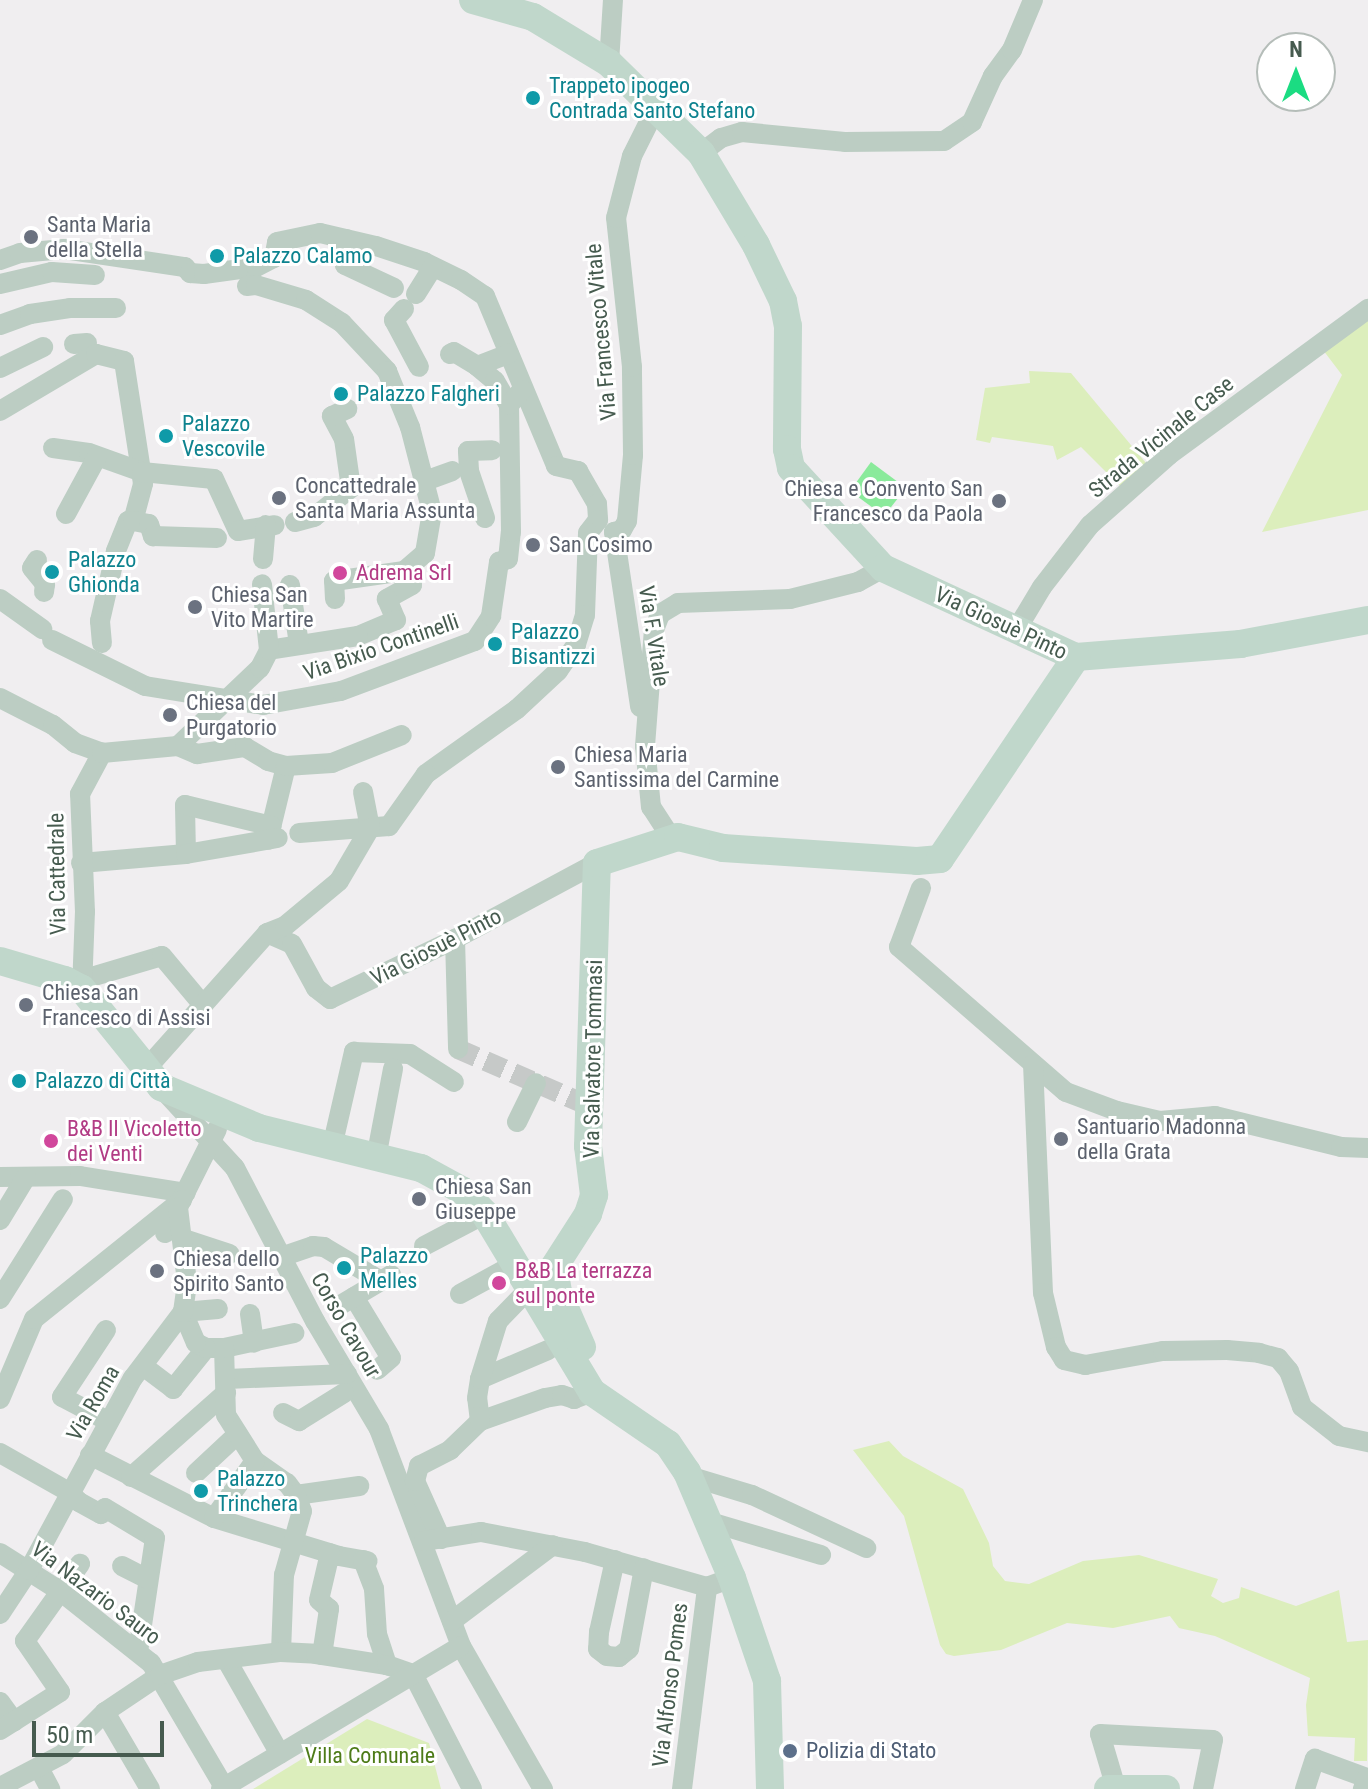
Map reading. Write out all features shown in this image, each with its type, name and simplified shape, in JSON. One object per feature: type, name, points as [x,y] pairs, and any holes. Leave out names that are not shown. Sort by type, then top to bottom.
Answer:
[{"type":"street","points":[[473,0],[533,17],[609,63],[701,153],[756,245],[783,301],[788,326],[787,449],[791,468],[883,568],[858,582],[790,599],[678,603],[660,614],[654,630],[645,746],[651,807],[672,839]]},
{"type":"street","points":[[609,63],[613,0]]},
{"type":"street","points":[[701,153],[721,138],[742,132],[845,142],[944,141],[972,122],[993,76],[1012,50],[1033,0]]},
{"type":"street","name":"Via Francesco Vitale","points":[[370,828],[389,826],[426,774],[517,709],[558,671],[576,645],[585,615],[588,533],[603,519],[622,530],[627,521],[633,455],[632,367],[616,218],[632,156],[656,108]]},
{"type":"street","points":[[0,260],[20,253],[64,249],[185,267],[190,273],[256,267],[274,258],[277,242],[309,233],[346,239],[433,267],[485,296],[509,354],[516,398]]},
{"type":"street","points":[[346,239],[345,265],[394,288]]},
{"type":"street","points":[[394,383],[423,365],[394,320],[433,267]]},
{"type":"street","points":[[0,284],[52,272],[95,275]]},
{"type":"street","points":[[247,286],[256,285],[306,300],[342,323],[394,383],[425,481],[432,512],[430,541],[425,553],[404,571],[334,590]]},
{"type":"street","points":[[0,325],[30,314],[70,308],[116,308]]},
{"type":"street","name":"Strada Vicinale Case","points":[[1015,632],[1042,587],[1090,525],[1169,455],[1368,309]]},
{"type":"street","points":[[0,368],[43,347]]},
{"type":"street","points":[[450,354],[454,352],[477,366],[516,398],[556,466],[578,471],[603,519]]},
{"type":"street","points":[[0,411],[96,354],[124,361],[142,472],[133,521]]},
{"type":"street","points":[[477,366],[509,354]]},
{"type":"street","name":"Via Bixio Continelli","points":[[229,698],[263,705],[341,691],[461,648],[483,633],[491,616],[499,562],[508,559],[516,398]]},
{"type":"street","points":[[102,643],[100,621],[104,617],[116,551],[128,521],[149,524],[153,536],[238,531],[314,517],[351,488],[344,439],[332,416],[347,409]]},
{"type":"street","points":[[53,448],[97,457],[142,472],[214,479],[224,531]]},
{"type":"street","points":[[485,518],[461,471],[468,451],[492,450]]},
{"type":"street","points":[[66,514],[97,457]]},
{"type":"street","points":[[425,481],[461,471]]},
{"type":"street","name":"Via F. Vitale","points":[[603,519],[645,746]]},
{"type":"street","points":[[263,559],[279,524]]},
{"type":"street","points":[[37,560],[32,568],[45,584],[44,592]]},
{"type":"street","name":"Via Giosuè Pinto","points":[[267,933],[292,944],[316,988],[330,999],[455,939],[597,863],[678,837],[723,848],[917,861],[940,859],[1076,657],[1015,632],[883,568]]},
{"type":"street","points":[[269,650],[358,636],[396,620],[387,599],[412,585],[404,571]]},
{"type":"street","points":[[178,746],[260,668],[269,650],[262,584]]},
{"type":"street","points":[[290,585],[299,644]]},
{"type":"street","points":[[0,599],[47,634],[145,686],[229,698]]},
{"type":"street","points":[[1076,657],[1240,644],[1368,620]]},
{"type":"street","points":[[0,698],[53,725],[75,743],[102,753],[178,746],[197,754],[245,747],[268,761],[286,766],[332,763],[402,735]]},
{"type":"street","name":"Via Cattedrale","points":[[82,984],[85,912],[80,794],[102,753]]},
{"type":"street","points":[[273,835],[286,766]]},
{"type":"street","points":[[154,1078],[203,1005],[267,933],[285,926],[339,881],[370,828],[363,792]]},
{"type":"street","points":[[186,854],[185,805],[273,835]]},
{"type":"street","points":[[299,833],[370,828]]},
{"type":"street","points":[[81,863],[186,854],[273,835]]},
{"type":"street","name":"Via Salvatore Tommasi","points":[[597,863],[588,1146],[594,1195],[588,1214],[554,1267],[558,1292],[606,1387],[657,1425],[668,1444],[700,1478],[719,1583],[767,1681],[770,1789]]},
{"type":"street","points":[[921,888],[899,947],[1066,1092],[1117,1111],[1160,1121],[1215,1116],[1341,1147],[1368,1148]]},
{"type":"street","points":[[455,939],[458,1049]]},
{"type":"street","points":[[0,961],[82,984],[162,956],[203,1005]]},
{"type":"street","points":[[82,984],[154,1078],[220,1129],[332,1147],[376,1158],[438,1175],[463,1191],[485,1214],[592,1392],[668,1444]]},
{"type":"street","points":[[332,1147],[354,1052],[410,1054],[454,1082]]},
{"type":"street","points":[[1033,1064],[1043,1293],[1056,1347],[1064,1360],[1085,1365],[1163,1351],[1227,1350],[1278,1358],[1289,1371],[1302,1407],[1339,1436],[1368,1442]]},
{"type":"street","points":[[376,1158],[393,1069]]},
{"type":"street","points":[[517,1122],[536,1083]]},
{"type":"street","points":[[220,1129],[182,1200],[175,1236],[187,1282],[183,1312],[196,1343],[215,1348],[294,1333]]},
{"type":"street","name":"Corso Cavour","points":[[220,1129],[235,1168],[346,1384],[379,1429],[433,1540]]},
{"type":"street","points":[[0,1177],[80,1176],[182,1200]]},
{"type":"street","points":[[0,1220],[26,1177]]},
{"type":"street","points":[[0,1299],[63,1199]]},
{"type":"street","points":[[0,1399],[34,1319],[182,1200]]},
{"type":"street","points":[[424,1246],[485,1214]]},
{"type":"street","points":[[175,1236],[230,1254]]},
{"type":"street","points":[[281,1257],[313,1246],[324,1247],[386,1278],[345,1302],[391,1358],[377,1370]]},
{"type":"street","points":[[460,1294],[515,1264]]},
{"type":"street","points":[[480,1421],[477,1398],[480,1379],[498,1321],[522,1296]]},
{"type":"street","points":[[183,1312],[218,1309]]},
{"type":"street","name":"Via Roma","points":[[0,1614],[29,1570],[108,1421],[183,1312]]},
{"type":"street","points":[[250,1314],[254,1343]]},
{"type":"street","points":[[106,1330],[62,1397],[108,1421]]},
{"type":"street","points":[[143,1366],[173,1389],[215,1348]]},
{"type":"street","points":[[215,1348],[227,1386],[226,1415],[255,1461],[287,1483],[302,1511],[284,1575],[281,1652]]},
{"type":"street","points":[[480,1379],[548,1350]]},
{"type":"street","points":[[131,1477],[227,1386],[346,1384]]},
{"type":"street","points":[[283,1413],[299,1421],[346,1384]]},
{"type":"street","points":[[543,1789],[461,1646],[415,1481],[419,1466],[450,1450],[480,1421],[545,1398],[562,1395],[574,1399],[592,1392]]},
{"type":"street","points":[[196,1473],[238,1434]]},
{"type":"street","points":[[0,1453],[69,1492],[79,1502],[101,1514],[105,1508],[155,1538],[138,1652]]},
{"type":"street","points":[[90,1455],[214,1518],[330,1553],[365,1560],[374,1589],[377,1634],[387,1665]]},
{"type":"street","points":[[214,1518],[255,1461]]},
{"type":"street","points":[[700,1478],[779,1507],[866,1548]]},
{"type":"street","points":[[296,1495],[359,1486]]},
{"type":"street","points":[[707,1521],[821,1555]]},
{"type":"street","points":[[433,1540],[481,1532],[719,1583]]},
{"type":"street","points":[[452,1621],[553,1545]]},
{"type":"street","name":"Via Nazario Sauro","points":[[0,1553],[60,1591],[138,1652],[160,1675],[223,1788]]},
{"type":"street","points":[[322,1655],[329,1609],[319,1600],[330,1553]]},
{"type":"street","points":[[615,1560],[599,1632],[598,1649],[607,1656],[619,1657],[629,1649],[644,1568]]},
{"type":"street","points":[[0,1702],[7,1726],[60,1692],[25,1641],[80,1564]]},
{"type":"street","points":[[122,1566],[148,1579]]},
{"type":"street","name":"Via Alfonso Pomes","points":[[682,1789],[719,1583]]},
{"type":"street","points":[[223,1788],[461,1646]]},
{"type":"street","points":[[0,1787],[42,1780],[105,1712],[160,1675],[198,1662],[281,1652],[387,1665],[413,1674],[472,1789]]},
{"type":"street","points":[[226,1659],[280,1754]]},
{"type":"street","points":[[105,1712],[150,1789]]},
{"type":"street","points":[[1116,1788],[1100,1734],[1213,1740],[1203,1789]]},
{"type":"street","points":[[1305,1789],[1315,1759],[1367,1778],[1363,1789]]},
{"type":"street","points":[[1108,1789],[1164,1789]]},
{"type":"green space","points":[[1368,309],[1368,510],[1262,532],[1342,375],[1323,350]]},
{"type":"green space","points":[[1029,371],[1071,373],[1146,463],[1120,486],[1081,447],[1057,460],[1053,446],[992,437],[990,443],[976,440],[985,388],[1030,383]]},
{"type":"green space","points":[[889,1441],[903,1456],[963,1489],[989,1543],[993,1566],[1005,1581],[1029,1584],[1083,1561],[1139,1555],[1218,1579],[1211,1596],[1223,1603],[1239,1598],[1241,1587],[1296,1606],[1339,1590],[1347,1642],[1368,1640],[1367,1761],[1354,1761],[1355,1738],[1308,1736],[1306,1705],[1310,1678],[1215,1636],[1179,1628],[1170,1616],[1113,1628],[1067,1623],[1001,1650],[954,1656],[946,1654],[940,1645],[904,1516],[853,1450]]},
{"type":"green space","name":"Villa Comunale","points":[[367,1719],[429,1743],[441,1789],[253,1789]]},
{"type":"shaded area","points":[[871,462],[906,488],[884,516],[850,491]]},
{"type":"tunnel","points":[[458,1049],[589,1106]]},
{"type":"place","name":"Trappeto ipogeo Contrada Santo Stefano","points":[[533,98]]},
{"type":"place","name":"Santa Maria della Stella","points":[[31,237]]},
{"type":"place","name":"Palazzo Calamo","points":[[217,256]]},
{"type":"place","name":"Palazzo Falgheri","points":[[341,394]]},
{"type":"place","name":"Palazzo Vescovile","points":[[166,436]]},
{"type":"place","name":"Concattedrale Santa Maria Assunta","points":[[279,498]]},
{"type":"place","name":"Chiesa e Convento San Francesco da Paola","points":[[999,501]]},
{"type":"place","name":"San Cosimo","points":[[533,545]]},
{"type":"place","name":"Palazzo Ghionda","points":[[52,572]]},
{"type":"place","name":"Adrema Srl","points":[[340,573]]},
{"type":"place","name":"Chiesa San Vito Martire","points":[[195,607]]},
{"type":"place","name":"Palazzo Bisantizzi","points":[[495,644]]},
{"type":"place","name":"Chiesa del Purgatorio","points":[[170,715]]},
{"type":"place","name":"Chiesa Maria Santissima del Carmine","points":[[558,767]]},
{"type":"place","name":"Chiesa San Francesco di Assisi","points":[[26,1005]]},
{"type":"place","name":"Palazzo di Città","points":[[19,1081]]},
{"type":"place","name":"Santuario Madonna della Grata","points":[[1061,1139]]},
{"type":"place","name":"B&B Il Vicoletto dei Venti","points":[[51,1141]]},
{"type":"place","name":"Chiesa San Giuseppe","points":[[419,1199]]},
{"type":"place","name":"Palazzo Melles","points":[[344,1268]]},
{"type":"place","name":"Chiesa dello Spirito Santo","points":[[157,1271]]},
{"type":"place","name":"B&B La terrazza sul ponte","points":[[499,1283]]},
{"type":"place","name":"Palazzo Trinchera","points":[[201,1491]]},
{"type":"place","name":"Polizia di Stato","points":[[790,1751]]}]
